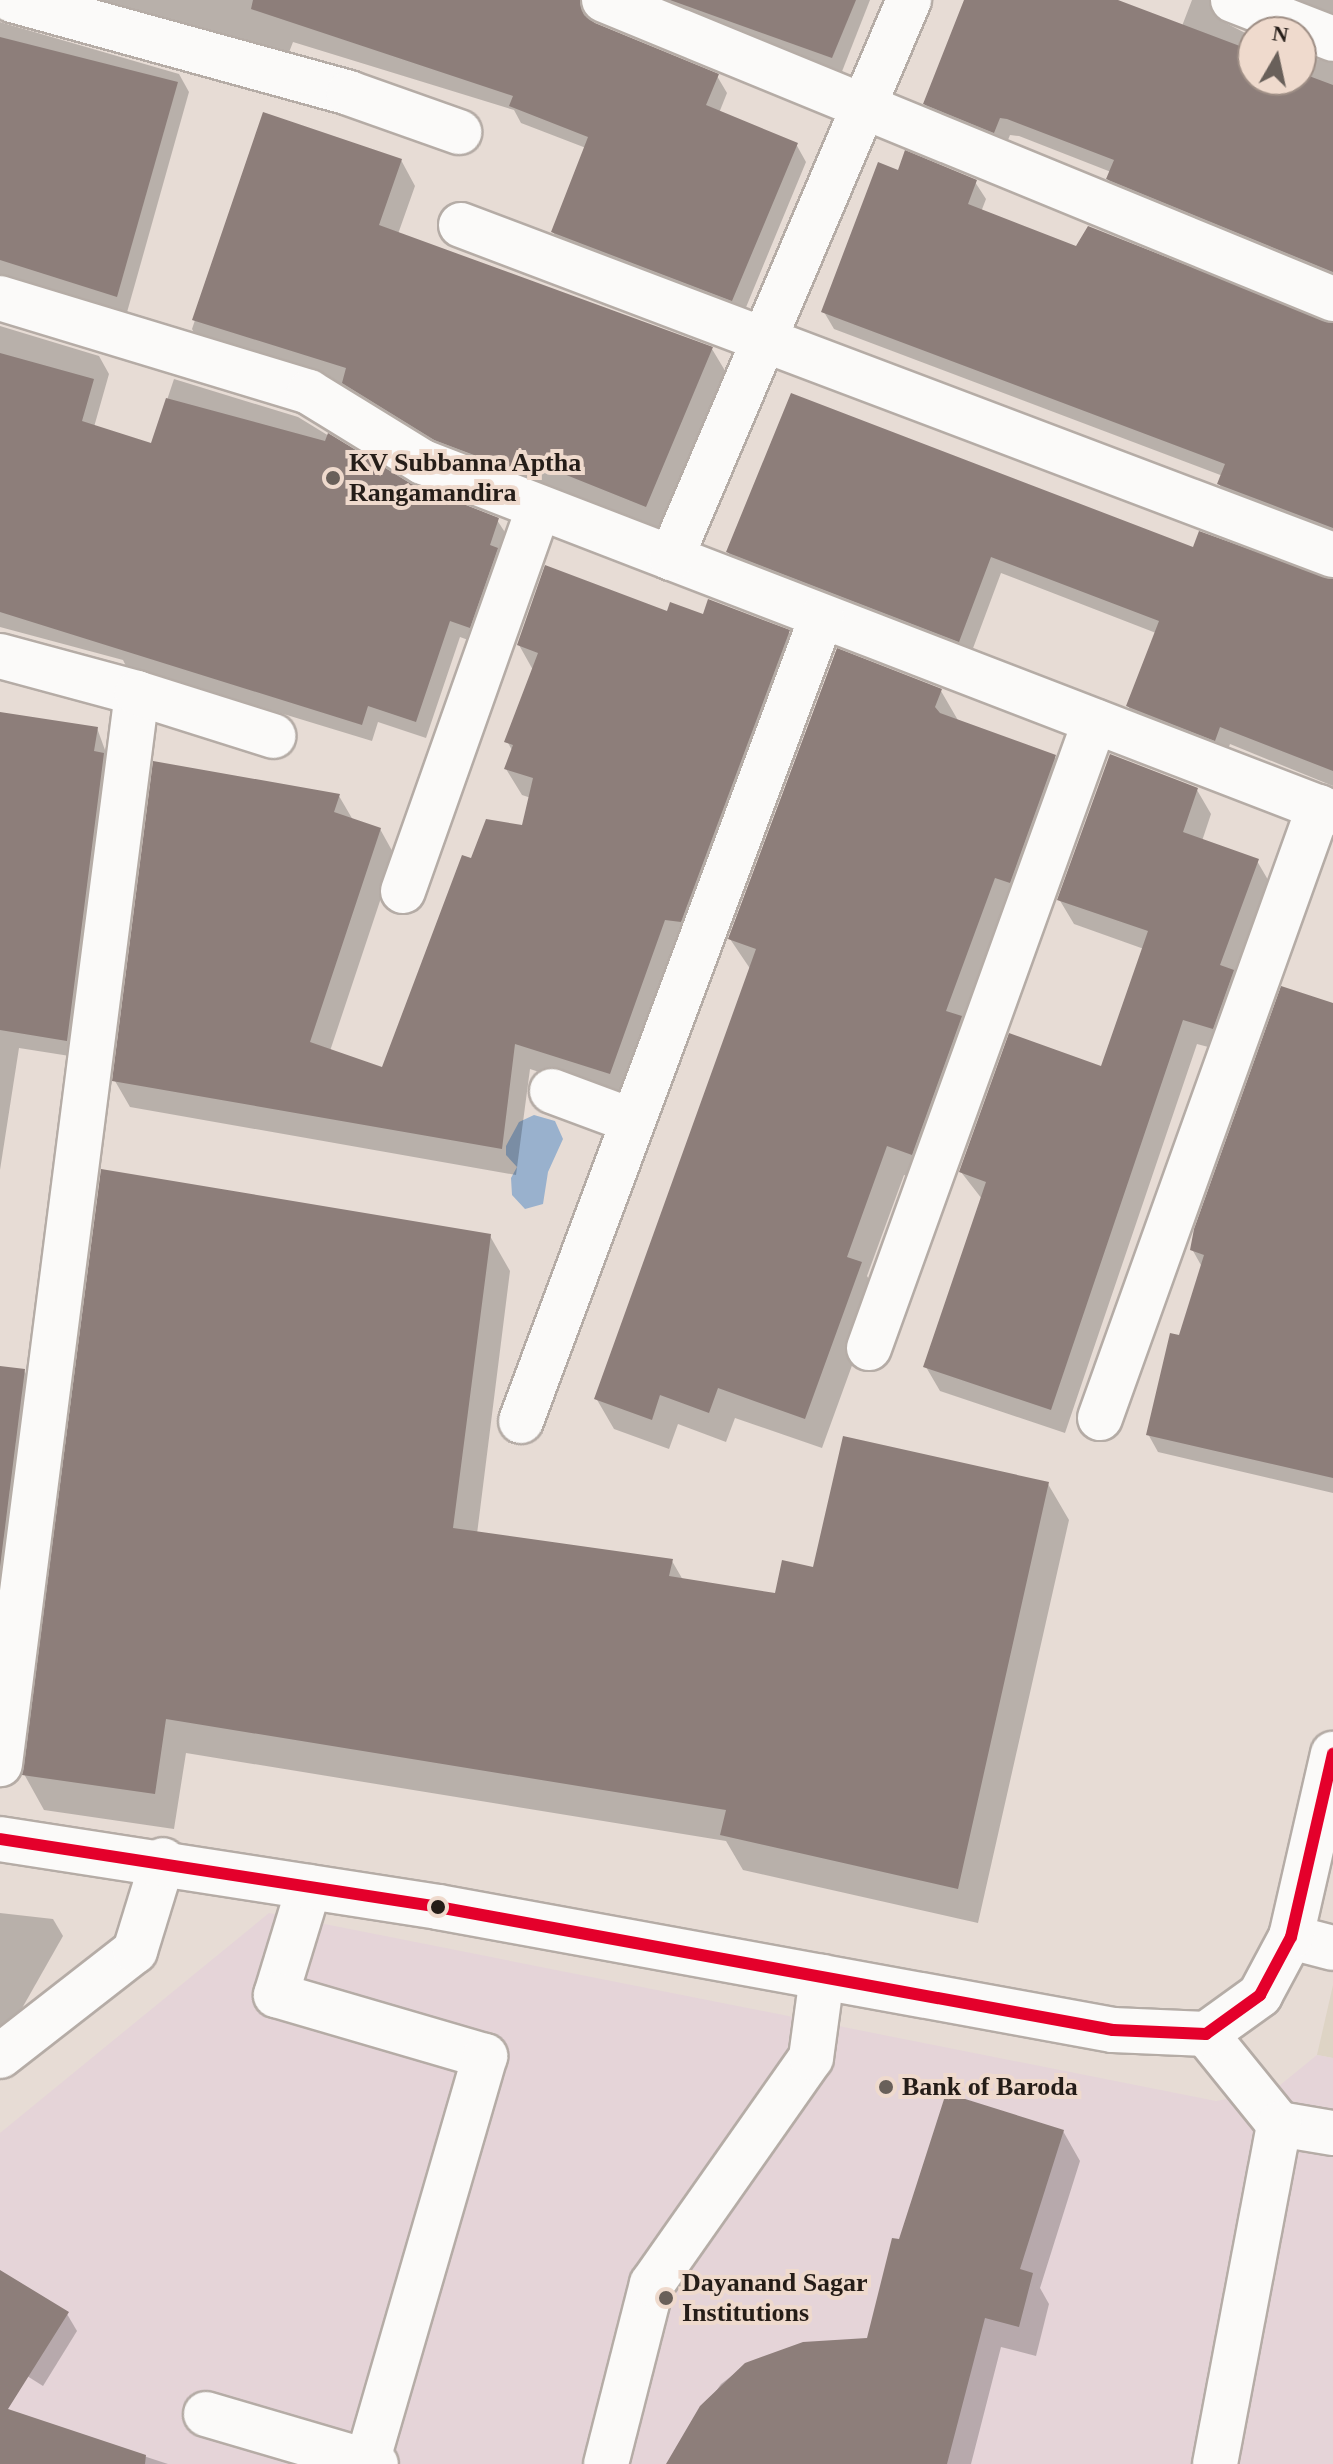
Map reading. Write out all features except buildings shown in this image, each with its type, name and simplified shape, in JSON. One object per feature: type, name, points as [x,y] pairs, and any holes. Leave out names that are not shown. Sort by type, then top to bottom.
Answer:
[{"type":"street","points":[[12,0],[349,93],[459,132]]},
{"type":"street","points":[[604,0],[1333,299]]},
{"type":"street","points":[[671,558],[866,108],[909,0]]},
{"type":"street","points":[[1233,0],[1333,39]]},
{"type":"street","points":[[461,225],[1333,555]]},
{"type":"street","points":[[0,298],[309,392],[423,462],[1326,810],[1100,1418]]},
{"type":"street","points":[[403,891],[539,507]]},
{"type":"street","points":[[521,1421],[630,1120],[822,616]]},
{"type":"street","points":[[0,656],[137,693],[273,736]]},
{"type":"street","points":[[0,1764],[137,693]]},
{"type":"street","points":[[869,1348],[1095,721]]},
{"type":"street","points":[[552,1091],[630,1120]]},
{"type":"street","points":[[0,1839],[163,1860],[1113,2030],[1206,2034],[1260,1995],[1291,1937],[1333,1754]]},
{"type":"street","points":[[0,2056],[135,1951],[163,1860]]},
{"type":"street","points":[[206,2414],[371,2463],[485,2056],[276,1995],[309,1887]]},
{"type":"street","points":[[1291,1937],[1333,1948]]},
{"type":"street","points":[[606,2464],[652,2284],[811,2058],[822,1977]]},
{"type":"street","points":[[1206,2034],[1279,2124],[1333,2133]]},
{"type":"street","points":[[1215,2464],[1279,2124]]},
{"type":"shaded area","name":"Dayanand Sagar Institutions","points":[[269,1913],[1216,2101],[1274,2090],[1317,2055],[1333,2058],[1333,2464],[0,2464],[0,2133]]},
{"type":"shaded area","points":[[1333,1985],[1333,2058],[1317,2055]]},
{"type":"water","points":[[534,1115],[555,1121],[563,1139],[548,1172],[543,1204],[525,1209],[512,1195],[511,1178],[517,1167],[506,1155],[506,1146],[519,1122]]},
{"type":"transit line","points":[[0,1839],[438,1907],[1113,2030],[1206,2034],[1260,1995],[1291,1937],[1333,1754]]},
{"type":"place","name":"KV Subbanna Aptha Rangamandira","points":[[333,478]]},
{"type":"place","name":"Bank of Baroda","points":[[886,2087]]},
{"type":"place","name":"Dayanand Sagar Institutions","points":[[666,2298]]}]
